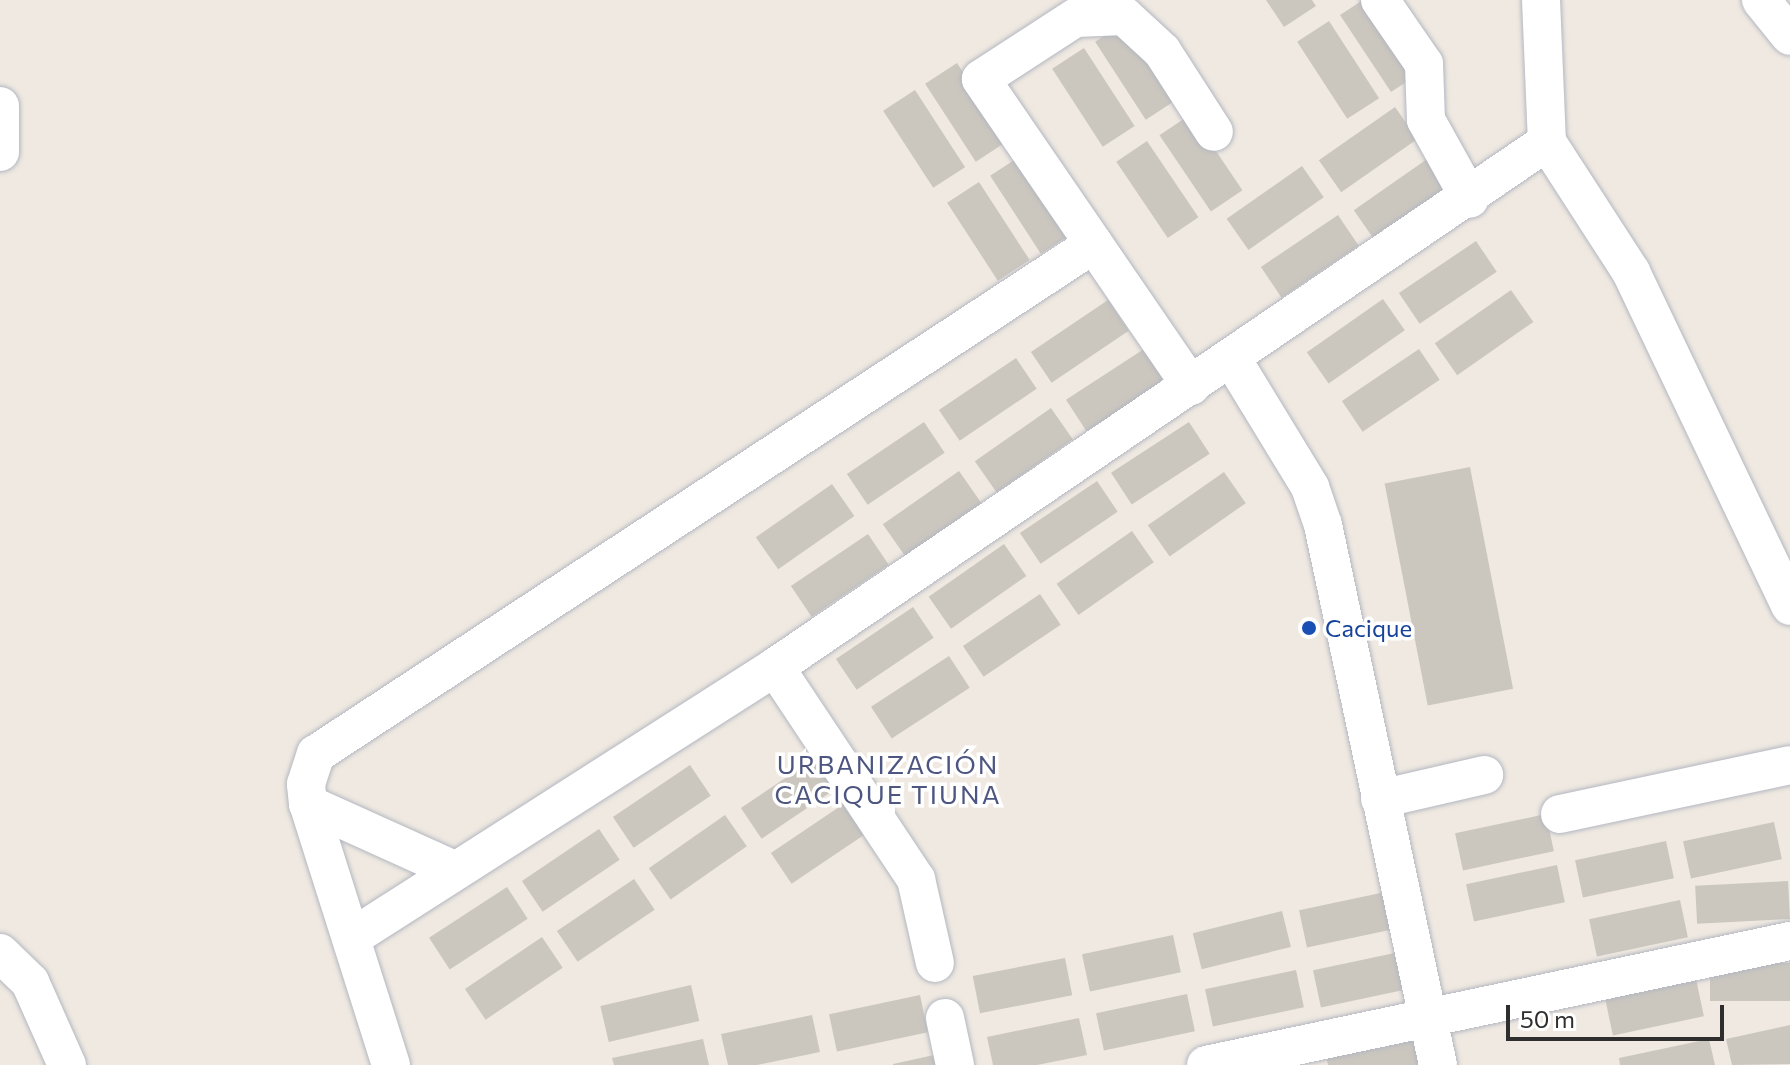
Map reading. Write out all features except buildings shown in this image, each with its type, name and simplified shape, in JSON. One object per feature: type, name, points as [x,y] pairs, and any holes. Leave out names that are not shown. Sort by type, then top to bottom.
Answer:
[{"type":"street","points":[[1380,0],[1424,64],[1426,120],[1470,199]]},
{"type":"street","points":[[1541,0],[1547,142],[1631,272],[1790,606]]},
{"type":"street","points":[[1761,0],[1790,36]]},
{"type":"street","points":[[1191,386],[981,79],[1075,18],[1124,16],[1162,51],[1214,132]]},
{"type":"street","points":[[0,106],[0,152]]},
{"type":"street","points":[[351,938],[775,667],[1470,199],[1547,142]]},
{"type":"street","points":[[391,1065],[308,804],[306,784],[316,754],[338,735],[1094,244]]},
{"type":"street","points":[[1232,359],[1314,499],[1438,1065]]},
{"type":"street","points":[[775,667],[916,879],[935,963]]},
{"type":"street","points":[[1560,814],[1790,765]]},
{"type":"street","points":[[1380,799],[1484,775]]},
{"type":"street","points":[[308,804],[454,870]]},
{"type":"street","points":[[1206,1065],[1426,1021],[1790,941]]},
{"type":"street","points":[[0,953],[30,982],[67,1065]]},
{"type":"street","points":[[945,1018],[955,1065]]},
{"type":"place","name":"Cacique","points":[[1309,628]]},
{"type":"district","name":"URBANIZACIÓN CACIQUE TIUNA","points":[[888,779]]}]
